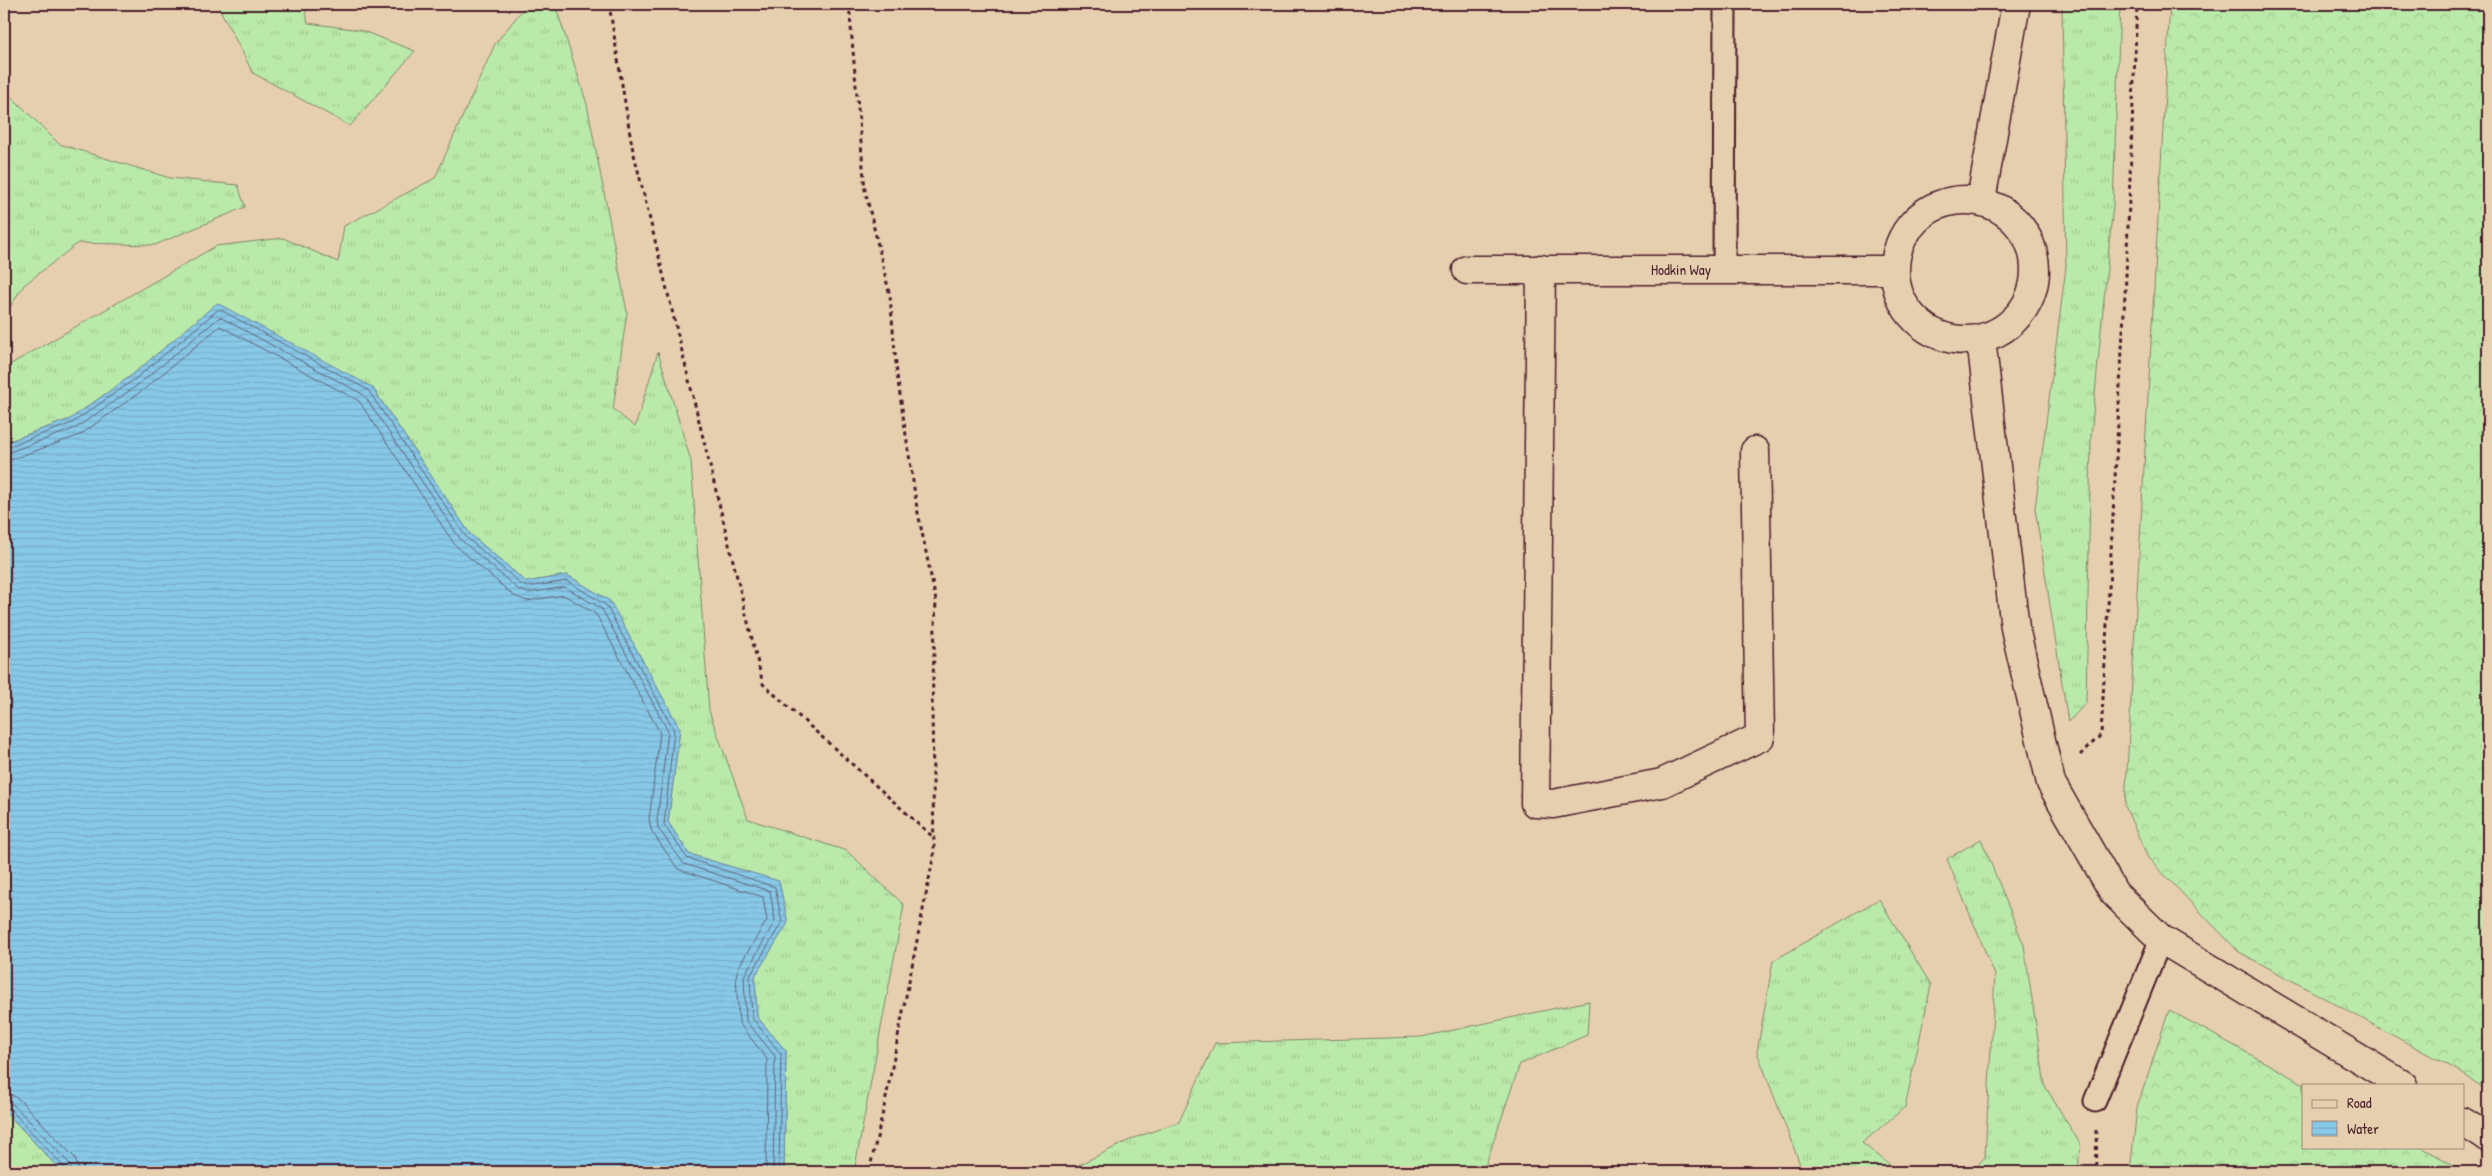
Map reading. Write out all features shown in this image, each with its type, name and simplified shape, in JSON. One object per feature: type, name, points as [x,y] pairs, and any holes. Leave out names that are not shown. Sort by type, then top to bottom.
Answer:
[{"type":"street","points":[[1981,200],[2016,4]]},
{"type":"street","points":[[1960,199],[1981,200],[2000,208],[2017,221],[2029,238],[2036,259],[2036,280],[2029,300],[2017,318],[2000,332],[1981,339],[1960,340],[1940,336],[1921,325],[1907,310],[1898,291],[1894,270],[1898,249],[1907,230],[1921,215],[1939,204],[1960,199]]},
{"type":"street","points":[[1541,269],[1535,803],[1553,804],[1662,783],[1760,737],[1755,451]]},
{"type":"street","name":"Hodkin Way","points":[[1467,270],[1894,270]]},
{"type":"street","points":[[1981,339],[2015,628],[2050,783],[2114,893],[2162,939],[2401,1084]]},
{"type":"street","points":[[2464,1123],[2488,1138]]},
{"type":"lane","points":[[1724,269],[1725,4]]},
{"type":"lane","points":[[2095,1102],[2162,939]]},
{"type":"path","points":[[609,4],[632,146],[763,684],[934,837]]},
{"type":"path","points":[[849,4],[865,190],[890,296],[897,375],[917,508],[936,601],[932,705],[934,854],[869,1172]]},
{"type":"path","points":[[2050,783],[2101,735],[2126,276],[2136,4]]},
{"type":"path","points":[[2095,1102],[2097,1172]]},
{"type":"green space","points":[[217,4],[304,4],[308,23],[360,30],[415,51],[350,126],[253,73]]},
{"type":"green space","points":[[527,4],[555,4],[587,104],[627,312],[613,409],[635,427],[658,352],[691,461],[709,711],[748,819],[847,851],[904,905],[854,1172],[784,1172],[786,1051],[757,1017],[755,976],[787,923],[779,882],[689,854],[668,822],[680,729],[610,601],[567,575],[526,582],[470,534],[372,387],[132,375],[70,419],[4,443],[4,368],[216,246],[283,238],[338,262],[344,226],[435,178],[495,44]]},
{"type":"green space","points":[[2062,4],[2120,4],[2113,204],[2091,436],[2086,703],[2068,722],[2035,508],[2066,267]]},
{"type":"green space","points":[[2170,4],[2488,4],[2488,1091],[2457,1070],[2239,952],[2148,858],[2125,806]]},
{"type":"green space","points":[[4,89],[59,144],[170,178],[238,185],[245,207],[155,245],[78,243],[24,285],[4,316]]},
{"type":"green space","points":[[1981,839],[2024,945],[2045,1086],[2080,1144],[2078,1172],[1972,1172],[1985,1157],[1995,975],[1947,859]]},
{"type":"green space","points":[[1879,899],[1931,985],[1905,1107],[1862,1143],[1899,1172],[1803,1172],[1757,1052],[1773,961]]},
{"type":"green space","points":[[1589,1001],[1587,1035],[1520,1064],[1483,1172],[1064,1172],[1134,1138],[1179,1122],[1215,1043],[1421,1037]]},
{"type":"green space","points":[[2169,1010],[2304,1084],[2302,1084],[2302,1148],[2423,1148],[2466,1172],[2130,1172],[2137,1108]]},
{"type":"green space","points":[[4,1110],[62,1172],[4,1172]]},
{"type":"water","points":[[217,303],[372,387],[470,534],[526,582],[567,575],[610,601],[680,729],[668,822],[689,854],[779,881],[788,923],[755,976],[757,1017],[786,1051],[784,1172],[62,1172],[4,1110],[4,443],[70,419],[132,375]]}]
